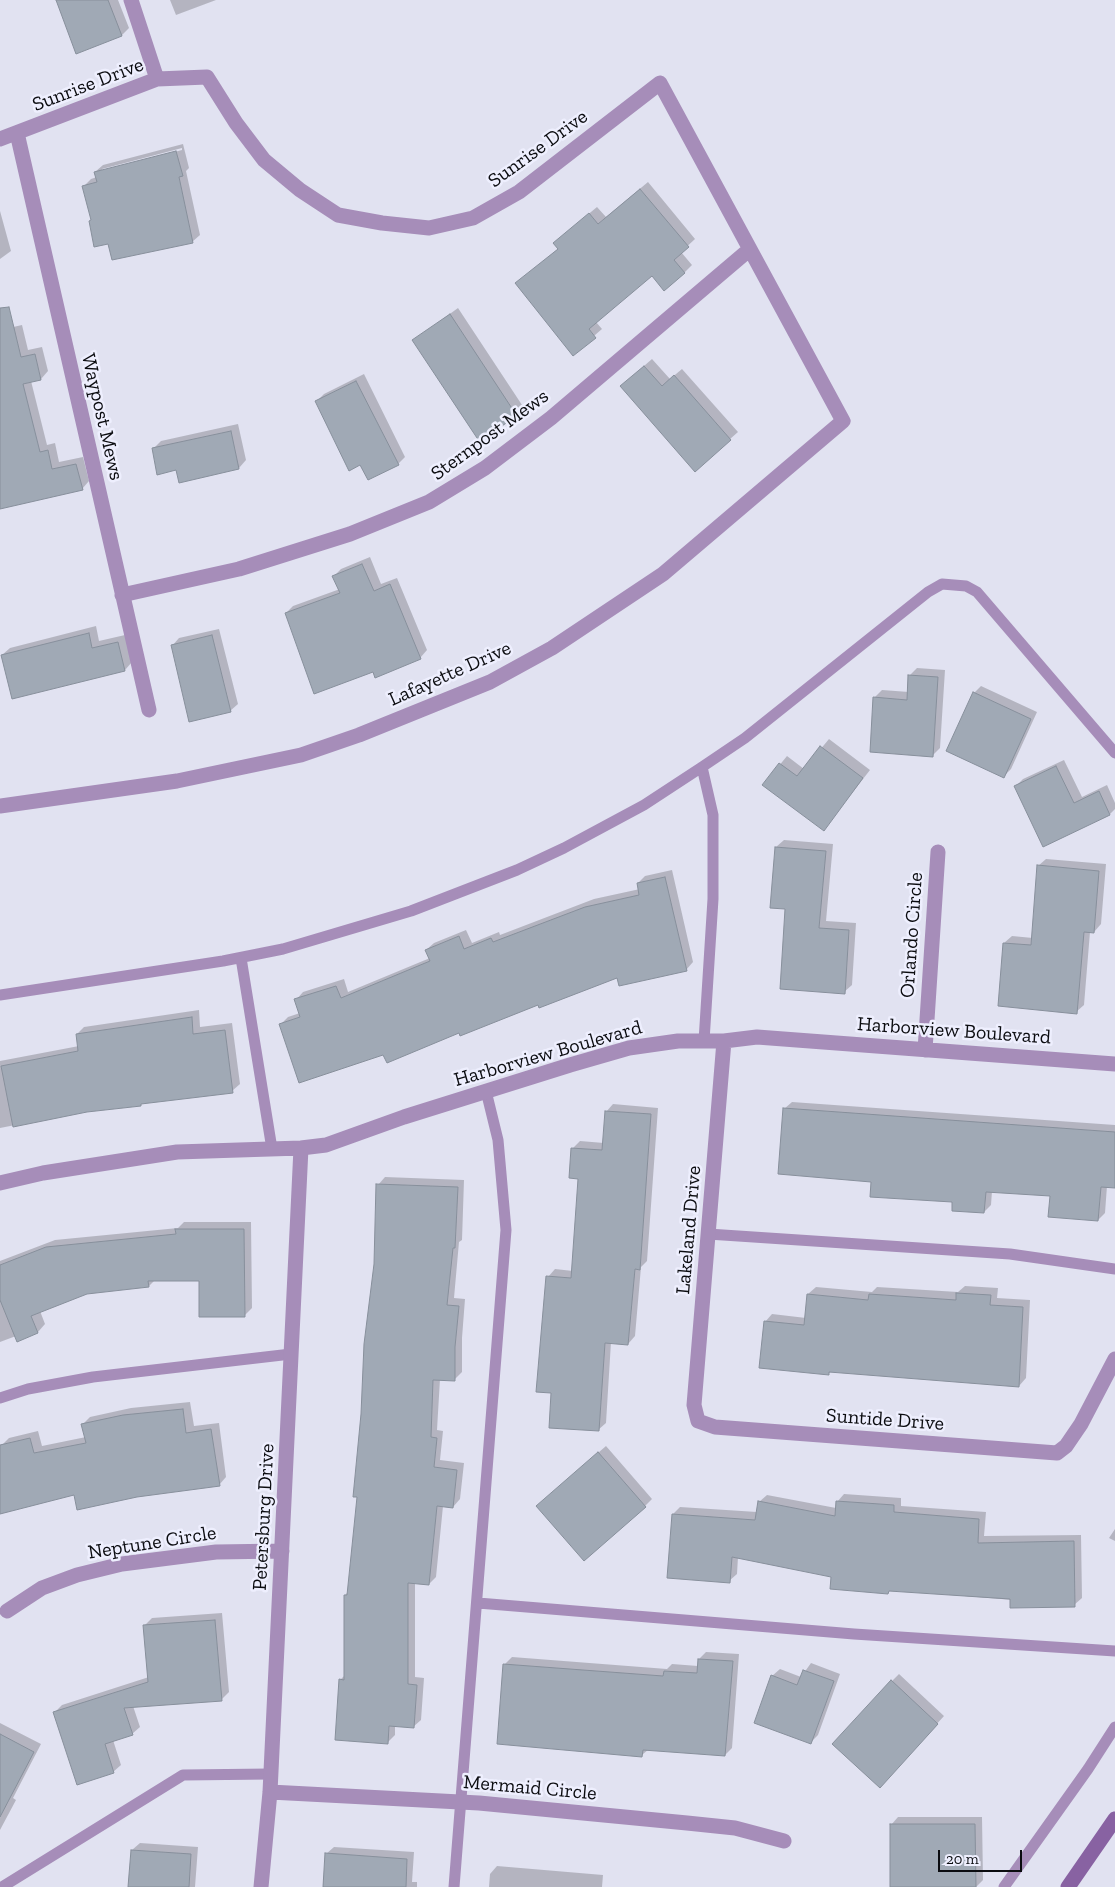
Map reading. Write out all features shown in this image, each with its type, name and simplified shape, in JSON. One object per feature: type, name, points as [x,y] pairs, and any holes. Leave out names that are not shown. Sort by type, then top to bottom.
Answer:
[{"type":"main road","points":[[1068,1887],[1115,1819]]},
{"type":"street","points":[[131,0],[157,79]]},
{"type":"street","name":"Sunrise Drive","points":[[0,140],[157,79],[207,77],[236,123],[264,160],[300,190],[338,214],[382,223],[429,228],[473,218],[519,192],[660,83],[843,421]]},
{"type":"street","name":"Waypost Mews","points":[[17,133],[149,710]]},
{"type":"street","name":"Sternpost Mews","points":[[122,595],[239,569],[350,534],[429,502],[486,468],[551,418],[750,249]]},
{"type":"street","name":"Lafayette Drive","points":[[0,806],[177,781],[301,755],[359,736],[490,682],[552,648],[663,574],[843,421]]},
{"type":"street","name":"Orlando Circle","points":[[925,1050],[938,852]]},
{"type":"street","name":"Harborview Boulevard","points":[[0,1183],[43,1173],[176,1152],[301,1148],[326,1145],[486,1091],[629,1048],[678,1040],[724,1041],[757,1037],[1115,1064]]},
{"type":"street","name":"Lakeland Drive","points":[[698,1421],[694,1405],[724,1041]]},
{"type":"street","name":"Petersburg Drive","points":[[261,1887],[270,1792],[301,1148]]},
{"type":"street","name":"Suntide Drive","points":[[698,1421],[715,1428],[1057,1453],[1066,1446],[1081,1424],[1115,1359]]},
{"type":"street","name":"Neptune Circle","points":[[7,1611],[42,1588],[77,1575],[122,1564],[216,1552],[282,1551]]},
{"type":"street","name":"Mermaid Circle","points":[[270,1792],[460,1802],[687,1822],[735,1828],[784,1841]]},
{"type":"lane","points":[[0,995],[241,958],[283,949],[394,916],[517,870],[564,848],[636,809],[702,767],[745,738],[928,592],[942,584],[956,583],[977,592],[1115,753]]},
{"type":"lane","points":[[702,767],[713,816],[713,899],[704,1041]]},
{"type":"lane","points":[[241,958],[272,1149]]},
{"type":"lane","points":[[454,1887],[478,1603],[506,1230],[498,1140],[486,1091]]},
{"type":"lane","points":[[708,1234],[1010,1254],[1115,1269]]},
{"type":"lane","points":[[0,1398],[28,1389],[93,1377],[291,1354]]},
{"type":"lane","points":[[478,1603],[854,1634],[1115,1651]]},
{"type":"lane","points":[[1004,1887],[1088,1769],[1115,1727]]},
{"type":"lane","points":[[2,1887],[183,1775],[270,1774]]},
{"type":"building","points":[[56,0],[108,0],[122,36],[76,54]]},
{"type":"building","points":[[176,151],[183,176],[179,177],[193,243],[112,260],[108,244],[94,247],[89,221],[91,220],[82,186],[97,182],[94,172]]},
{"type":"building","points":[[640,189],[689,247],[674,260],[685,273],[664,291],[652,276],[589,329],[596,338],[573,356],[515,283],[558,249],[553,243],[589,213],[598,224]]},
{"type":"building","points":[[9,307],[21,357],[35,354],[41,380],[23,384],[40,452],[48,450],[52,469],[76,464],[83,490],[0,509],[0,308]]},
{"type":"building","points":[[450,314],[517,416],[479,441],[412,340]]},
{"type":"building","points":[[644,366],[662,386],[674,375],[731,440],[695,472],[620,386]]},
{"type":"building","points":[[356,381],[399,465],[368,480],[360,465],[349,471],[315,401]]},
{"type":"building","points":[[231,431],[239,469],[179,483],[176,470],[157,475],[152,448]]},
{"type":"building","points":[[362,564],[374,591],[390,584],[421,659],[375,678],[373,672],[314,694],[285,613],[340,593],[332,576]]},
{"type":"building","points":[[89,633],[92,648],[118,642],[125,671],[12,699],[1,655]]},
{"type":"building","points":[[212,635],[231,712],[189,722],[171,645]]},
{"type":"building","points":[[908,675],[938,677],[933,757],[870,752],[873,697],[907,700]]},
{"type":"building","points":[[973,692],[1031,719],[1004,778],[946,751]]},
{"type":"building","points":[[820,746],[863,778],[824,831],[762,785],[779,763],[797,776]]},
{"type":"building","points":[[1056,766],[1074,803],[1099,791],[1110,815],[1043,847],[1014,786]]},
{"type":"building","points":[[775,847],[826,851],[819,928],[849,930],[845,994],[780,989],[785,909],[770,908]]},
{"type":"building","points":[[1037,865],[1099,871],[1094,933],[1084,932],[1077,1014],[998,1006],[1003,943],[1031,945]]},
{"type":"building","points":[[665,877],[687,971],[619,986],[617,978],[539,1008],[538,1005],[460,1036],[459,1033],[387,1063],[383,1055],[299,1083],[279,1024],[300,1017],[294,999],[336,986],[341,998],[430,961],[425,950],[459,936],[464,949],[491,938],[493,942],[585,907],[639,895],[637,883]]},
{"type":"building","points":[[192,1017],[193,1034],[225,1030],[233,1093],[87,1112],[13,1127],[1,1066],[78,1051],[76,1034]]},
{"type":"building","points":[[783,1108],[1115,1132],[1115,1188],[1101,1187],[1098,1221],[1048,1217],[1050,1196],[986,1192],[984,1213],[952,1211],[952,1202],[870,1197],[871,1182],[778,1174]]},
{"type":"building","points":[[605,1111],[651,1114],[640,1270],[635,1269],[628,1345],[605,1343],[599,1431],[549,1428],[551,1393],[536,1392],[546,1276],[571,1278],[578,1179],[569,1178],[571,1148],[602,1150]]},
{"type":"building","points":[[376,1184],[458,1187],[455,1248],[453,1248],[447,1305],[459,1306],[455,1347],[455,1381],[433,1380],[431,1437],[437,1438],[434,1467],[457,1470],[453,1508],[437,1506],[429,1585],[408,1583],[408,1684],[417,1685],[414,1728],[389,1726],[388,1744],[335,1740],[339,1679],[344,1680],[344,1595],[347,1595],[357,1497],[353,1497],[361,1414],[364,1344],[374,1264]]},
{"type":"building","points":[[175,1229],[244,1229],[245,1317],[199,1317],[199,1281],[148,1281],[149,1287],[87,1294],[31,1316],[38,1333],[17,1342],[0,1300],[0,1265],[46,1247],[176,1234]]},
{"type":"building","points":[[956,1293],[991,1295],[990,1305],[1023,1307],[1019,1387],[829,1372],[829,1375],[759,1368],[764,1321],[804,1325],[807,1294],[868,1300],[869,1294],[956,1300]]},
{"type":"building","points":[[183,1409],[186,1433],[211,1429],[220,1486],[137,1497],[77,1510],[74,1495],[0,1514],[0,1445],[30,1438],[34,1453],[86,1443],[81,1424],[123,1415]]},
{"type":"building","points":[[598,1452],[646,1507],[584,1561],[536,1506]]},
{"type":"building","points":[[758,1501],[835,1516],[836,1501],[894,1505],[894,1512],[979,1519],[978,1543],[1074,1541],[1075,1607],[1010,1608],[1010,1599],[889,1591],[888,1594],[830,1589],[831,1577],[732,1557],[730,1583],[667,1578],[672,1514],[755,1520]]},
{"type":"building","points":[[215,1620],[222,1701],[124,1708],[133,1735],[105,1744],[114,1773],[77,1785],[53,1712],[148,1682],[143,1625]]},
{"type":"building","points":[[698,1659],[733,1661],[725,1756],[643,1750],[642,1757],[497,1744],[503,1664],[663,1676],[664,1671],[697,1673]]},
{"type":"building","points":[[803,1670],[834,1681],[811,1744],[754,1723],[771,1675],[797,1685]]},
{"type":"building","points":[[891,1680],[938,1724],[880,1788],[832,1744]]},
{"type":"building","points":[[0,1734],[34,1752],[0,1817]]},
{"type":"building","points":[[890,1824],[975,1824],[976,1887],[890,1887]]},
{"type":"building","points":[[131,1850],[191,1854],[189,1887],[128,1887]]},
{"type":"building","points":[[325,1853],[407,1859],[406,1887],[323,1887]]}]
